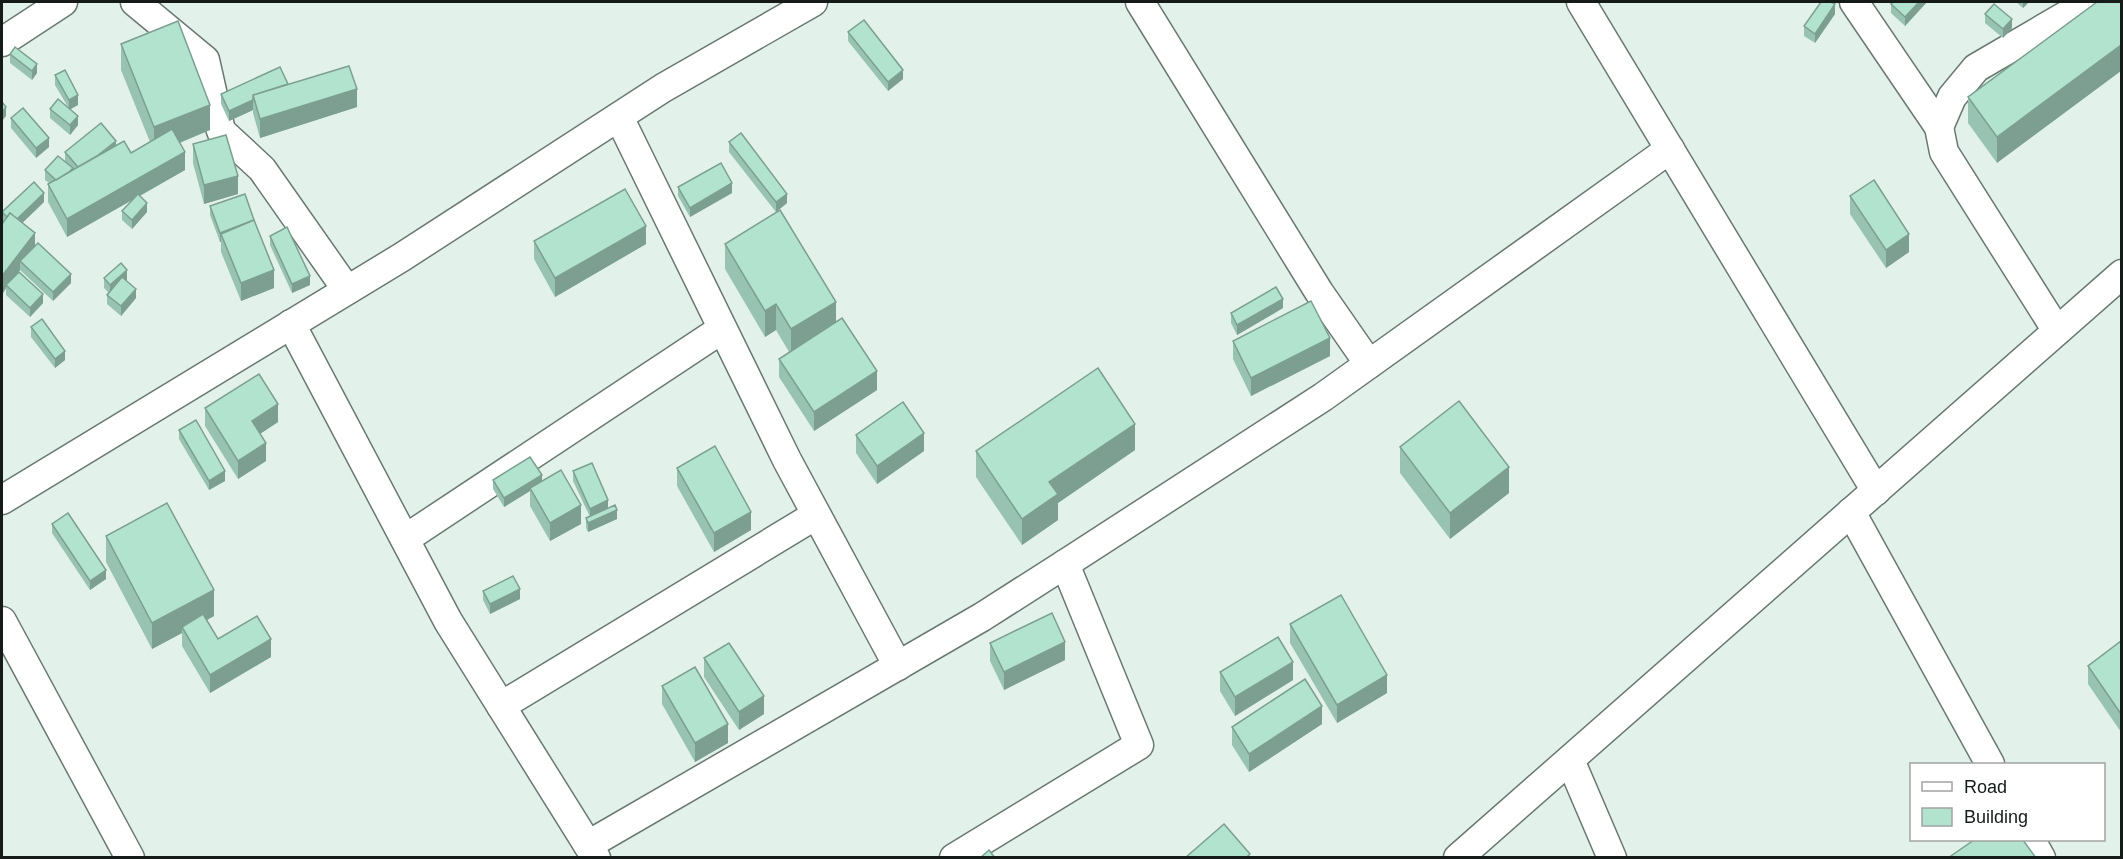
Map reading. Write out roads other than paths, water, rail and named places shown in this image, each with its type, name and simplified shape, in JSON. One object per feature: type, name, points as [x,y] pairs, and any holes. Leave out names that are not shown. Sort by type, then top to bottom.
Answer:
[{"type":"street","points":[[2,42],[63,2]]},
{"type":"street","points":[[135,2],[205,60],[221,131],[262,169],[347,290]]},
{"type":"street","points":[[2,500],[347,290],[663,88],[813,2]]},
{"type":"street","points":[[1581,2],[1876,491]]},
{"type":"street","points":[[1854,2],[1939,127],[1944,152],[2057,331]]},
{"type":"street","points":[[1939,127],[1952,97],[1976,68],[2089,2]]},
{"type":"street","points":[[1152,6],[1319,292],[1369,364]]},
{"type":"street","points":[[619,117],[787,460],[897,666]]},
{"type":"street","points":[[291,324],[448,621],[592,851],[982,617],[1323,397],[1670,149]]},
{"type":"street","points":[[1458,858],[2121,274]]},
{"type":"street","points":[[405,539],[722,329]]},
{"type":"street","points":[[1851,512],[1989,763]]},
{"type":"street","points":[[501,706],[816,515]]},
{"type":"street","points":[[954,858],[1139,745],[1065,564]]},
{"type":"street","points":[[2,621],[130,858]]},
{"type":"street","points":[[1570,760],[1612,858]]},
{"type":"street","points":[[2032,841],[2041,858]]}]
